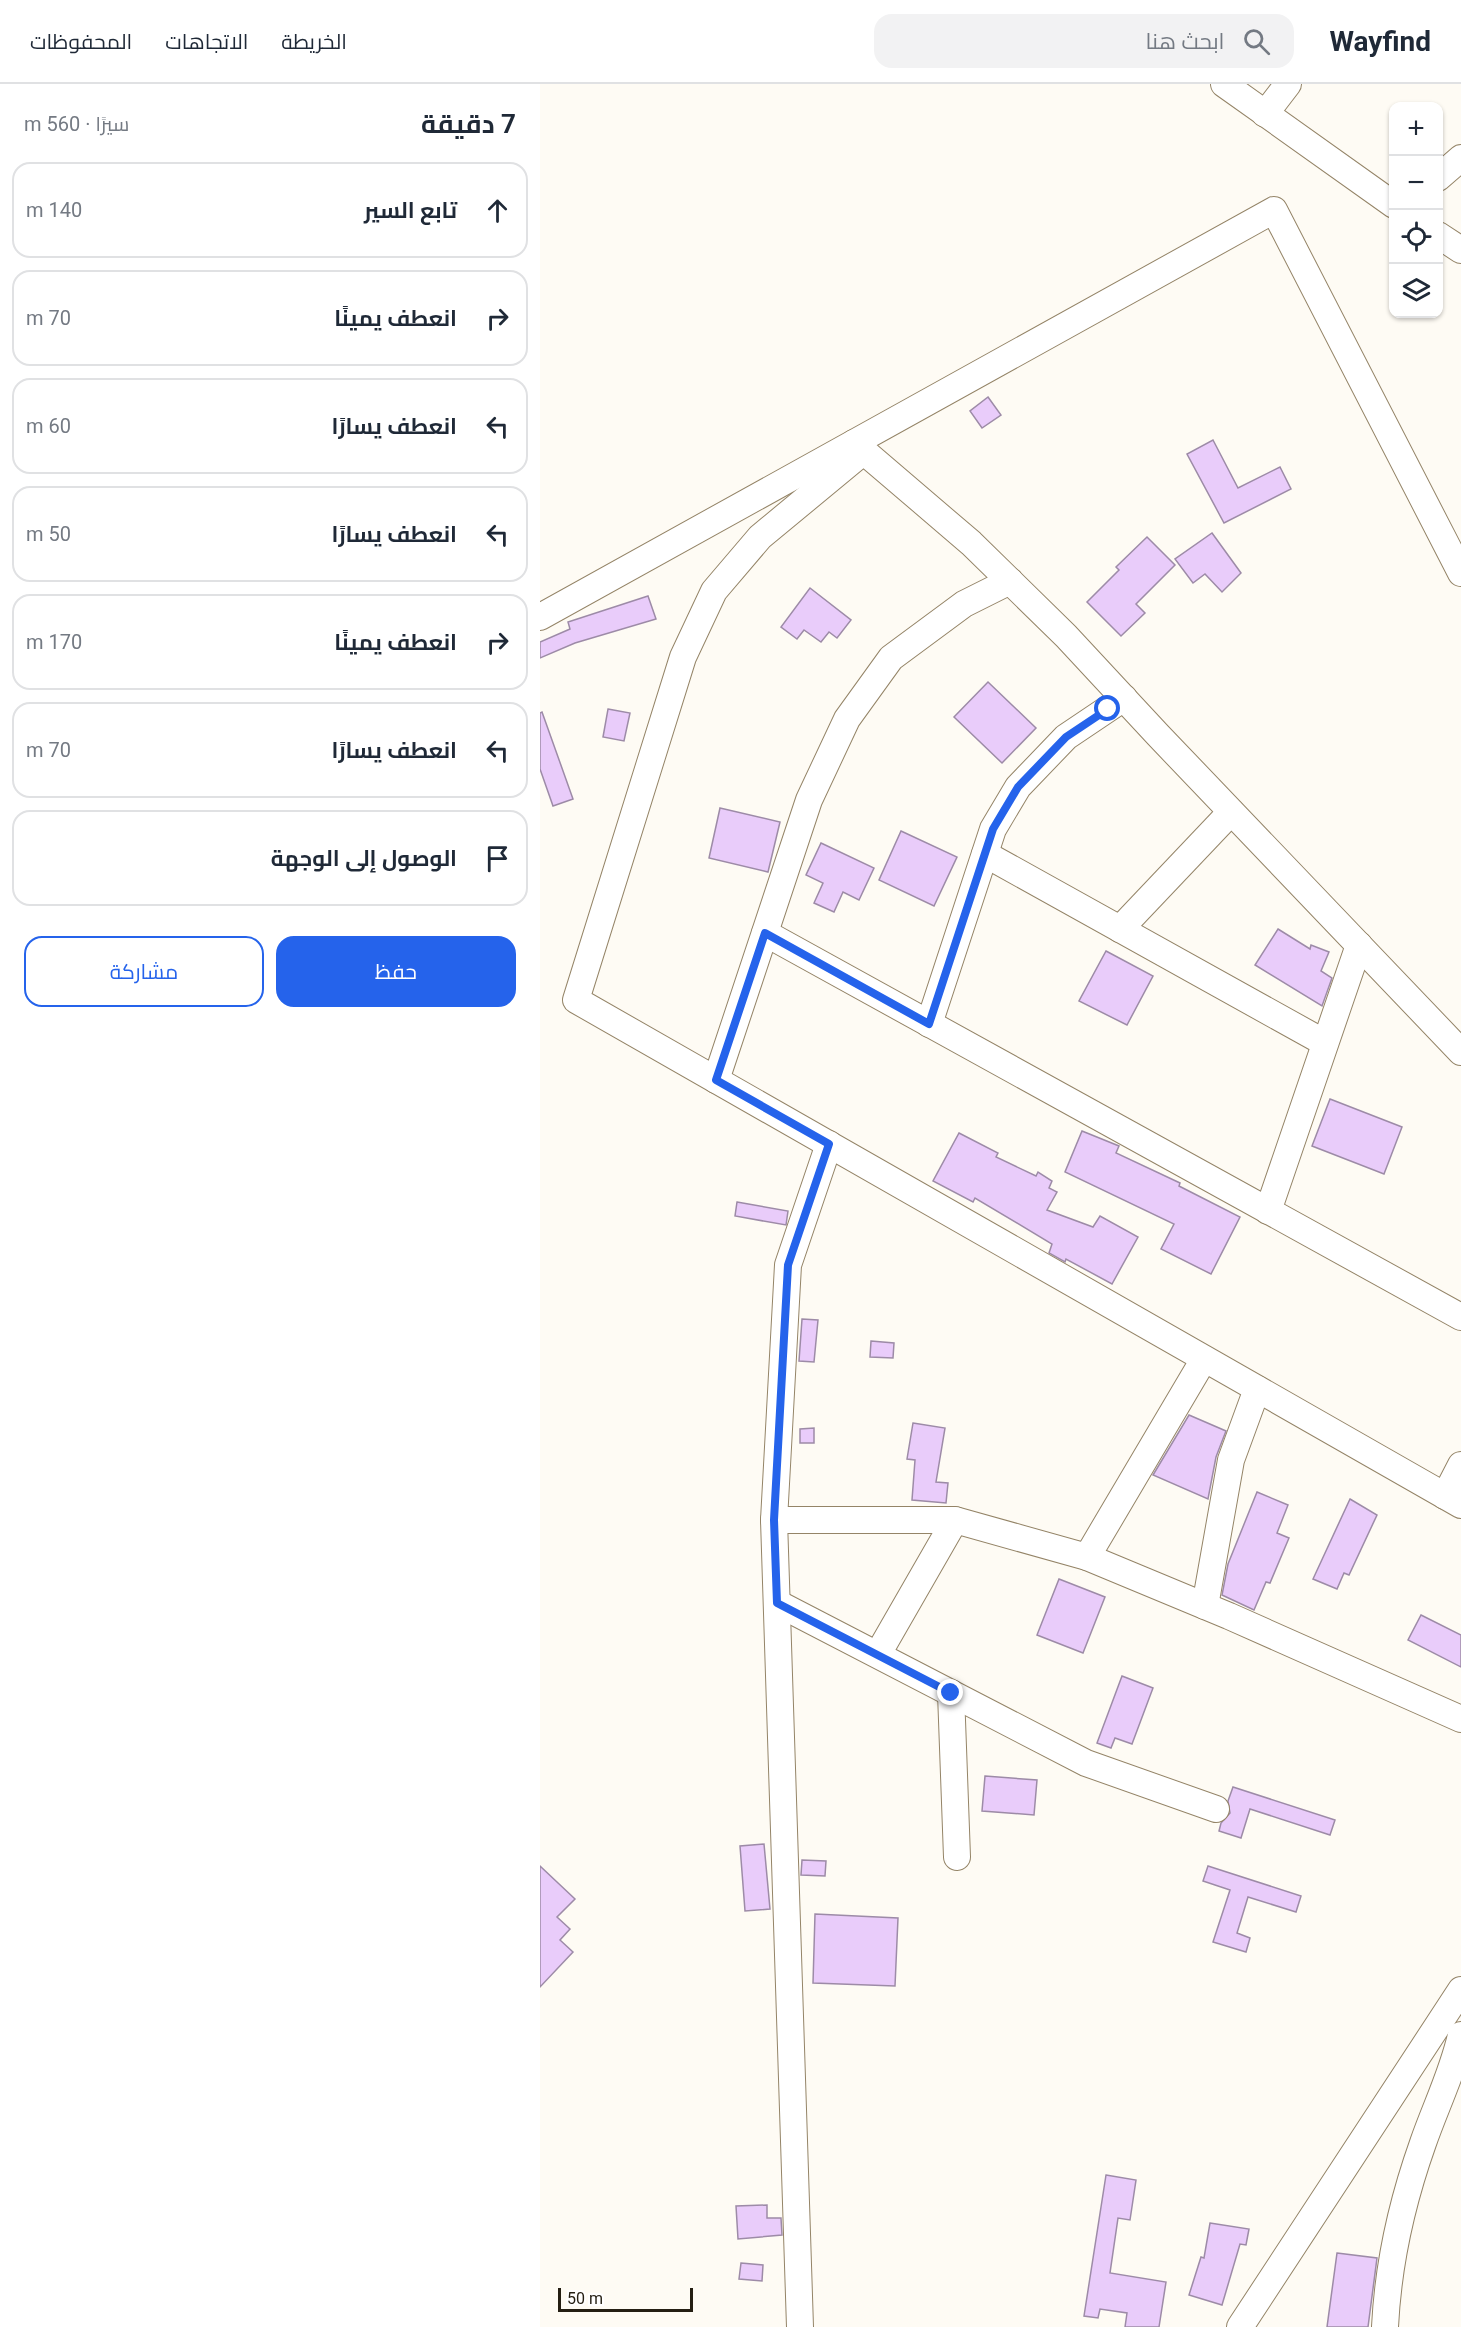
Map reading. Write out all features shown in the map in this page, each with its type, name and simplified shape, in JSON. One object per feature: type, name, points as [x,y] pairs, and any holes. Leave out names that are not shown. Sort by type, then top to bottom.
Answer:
[{"type":"street","points":[[1224,84],[1389,201]]},
{"type":"street","points":[[1265,114],[1288,84]]},
{"type":"street","points":[[1443,174],[1461,158]]},
{"type":"street","points":[[540,617],[859,447],[1274,210],[1461,573]]},
{"type":"street","points":[[1443,238],[1461,250]]},
{"type":"street","points":[[859,447],[971,543],[1066,636],[1461,1052]]},
{"type":"street","points":[[859,447],[760,537],[714,591],[683,657],[576,1000],[1453,1500],[1461,1465]]},
{"type":"street","points":[[716,1080],[808,800],[846,719],[891,658],[963,604],[1010,581]]},
{"type":"street","points":[[929,1024],[993,829],[1018,787],[1066,737],[1124,698]]},
{"type":"street","points":[[1120,929],[1231,812]]},
{"type":"street","points":[[985,854],[1325,1043]]},
{"type":"street","points":[[765,933],[1461,1317]]},
{"type":"street","points":[[1268,1211],[1359,945]]},
{"type":"street","points":[[800,2327],[774,1520],[788,1265],[829,1144]]},
{"type":"street","points":[[1087,1557],[1204,1359]]},
{"type":"street","points":[[1205,1606],[1231,1460],[1257,1389]]},
{"type":"street","points":[[774,1520],[955,1520],[1087,1557],[1205,1606],[1461,1719]]},
{"type":"street","points":[[878,1654],[955,1520]]},
{"type":"street","points":[[777,1603],[1086,1763],[1216,1809]]},
{"type":"street","points":[[951,1693],[957,1857]]},
{"type":"street","points":[[1240,2327],[1461,1990]]},
{"type":"street","points":[[1384,2327],[1386,2298],[1401,2216],[1422,2145],[1461,2035]]},
{"type":"building","points":[[988,397],[1001,415],[982,428],[970,411]]},
{"type":"building","points":[[1213,440],[1238,488],[1280,467],[1291,489],[1224,523],[1187,454]]},
{"type":"building","points":[[1212,533],[1241,573],[1222,592],[1205,574],[1193,583],[1175,559]]},
{"type":"building","points":[[1147,537],[1175,565],[1136,604],[1145,613],[1121,636],[1087,602],[1119,570],[1116,567]]},
{"type":"building","points":[[810,588],[851,620],[837,638],[829,632],[821,642],[804,630],[797,639],[781,627]]},
{"type":"building","points":[[648,596],[656,619],[575,643],[540,658],[540,642],[570,629],[568,622]]},
{"type":"building","points":[[988,682],[1036,728],[1002,763],[954,717]]},
{"type":"building","points":[[608,709],[630,713],[624,741],[603,737]]},
{"type":"building","points":[[542,712],[573,799],[553,806],[540,769],[540,713]]},
{"type":"building","points":[[720,808],[780,822],[768,872],[709,858]]},
{"type":"building","points":[[901,831],[957,857],[934,906],[879,880]]},
{"type":"building","points":[[821,843],[874,868],[859,900],[843,892],[834,912],[814,903],[823,883],[806,875]]},
{"type":"building","points":[[1278,929],[1310,949],[1311,945],[1329,952],[1321,971],[1332,978],[1322,1006],[1255,965]]},
{"type":"building","points":[[1106,951],[1153,976],[1127,1025],[1079,1001]]},
{"type":"building","points":[[1330,1099],[1402,1127],[1384,1174],[1312,1146]]},
{"type":"building","points":[[1082,1131],[1119,1146],[1116,1153],[1180,1183],[1179,1186],[1240,1217],[1211,1274],[1161,1249],[1174,1224],[1065,1172]]},
{"type":"building","points":[[959,1133],[998,1153],[996,1157],[1036,1176],[1038,1172],[1052,1181],[1049,1188],[1057,1192],[1047,1210],[1093,1227],[1100,1216],[1138,1237],[1112,1284],[1066,1259],[1065,1262],[1049,1253],[1052,1244],[975,1198],[973,1202],[933,1181]]},
{"type":"building","points":[[737,1202],[788,1211],[786,1225],[735,1216]]},
{"type":"building","points":[[802,1319],[818,1320],[814,1362],[799,1361]]},
{"type":"building","points":[[871,1341],[894,1343],[893,1358],[870,1357]]},
{"type":"building","points":[[1189,1415],[1226,1431],[1216,1457],[1208,1499],[1153,1475]]},
{"type":"building","points":[[913,1423],[945,1428],[936,1482],[948,1483],[946,1503],[912,1500],[915,1460],[907,1459]]},
{"type":"building","points":[[814,1428],[814,1443],[800,1443],[800,1429]]},
{"type":"building","points":[[1257,1492],[1288,1505],[1277,1533],[1289,1538],[1270,1583],[1266,1582],[1254,1610],[1222,1595],[1228,1564]]},
{"type":"building","points":[[1350,1499],[1377,1515],[1349,1575],[1344,1573],[1337,1589],[1313,1579]]},
{"type":"building","points":[[1059,1579],[1105,1597],[1083,1653],[1037,1635]]},
{"type":"building","points":[[1421,1615],[1461,1635],[1461,1667],[1408,1640]]},
{"type":"building","points":[[1122,1676],[1153,1688],[1132,1744],[1115,1738],[1111,1748],[1097,1743]]},
{"type":"building","points":[[985,1776],[1037,1780],[1034,1815],[982,1811]]},
{"type":"building","points":[[1233,1787],[1335,1820],[1330,1835],[1250,1809],[1241,1838],[1219,1831],[1221,1823],[1230,1813],[1228,1801]]},
{"type":"building","points":[[764,1844],[770,1909],[745,1911],[740,1846]]},
{"type":"building","points":[[802,1860],[826,1861],[825,1876],[801,1875]]},
{"type":"building","points":[[540,1866],[575,1899],[557,1917],[570,1929],[560,1940],[573,1952],[540,1987]]},
{"type":"building","points":[[1208,1866],[1301,1896],[1296,1912],[1248,1897],[1237,1933],[1250,1938],[1246,1952],[1213,1942],[1230,1890],[1203,1881]]},
{"type":"building","points":[[815,1914],[898,1918],[895,1986],[813,1983]]},
{"type":"building","points":[[1106,2175],[1136,2180],[1130,2220],[1118,2218],[1110,2273],[1166,2282],[1159,2327],[1125,2327],[1127,2313],[1100,2309],[1098,2318],[1084,2316]]},
{"type":"building","points":[[767,2205],[767,2218],[781,2218],[782,2235],[738,2239],[736,2206]]},
{"type":"building","points":[[1210,2223],[1249,2229],[1246,2245],[1240,2244],[1222,2305],[1189,2295],[1201,2257],[1204,2258]]},
{"type":"building","points":[[1337,2253],[1377,2258],[1368,2327],[1327,2327]]},
{"type":"building","points":[[741,2263],[763,2265],[762,2281],[739,2279]]},
{"type":"route","points":[[951,1693],[777,1603],[774,1520],[788,1265],[829,1144],[716,1080],[765,933],[929,1024],[993,829],[1018,787],[1066,737],[1108,709]]}]
